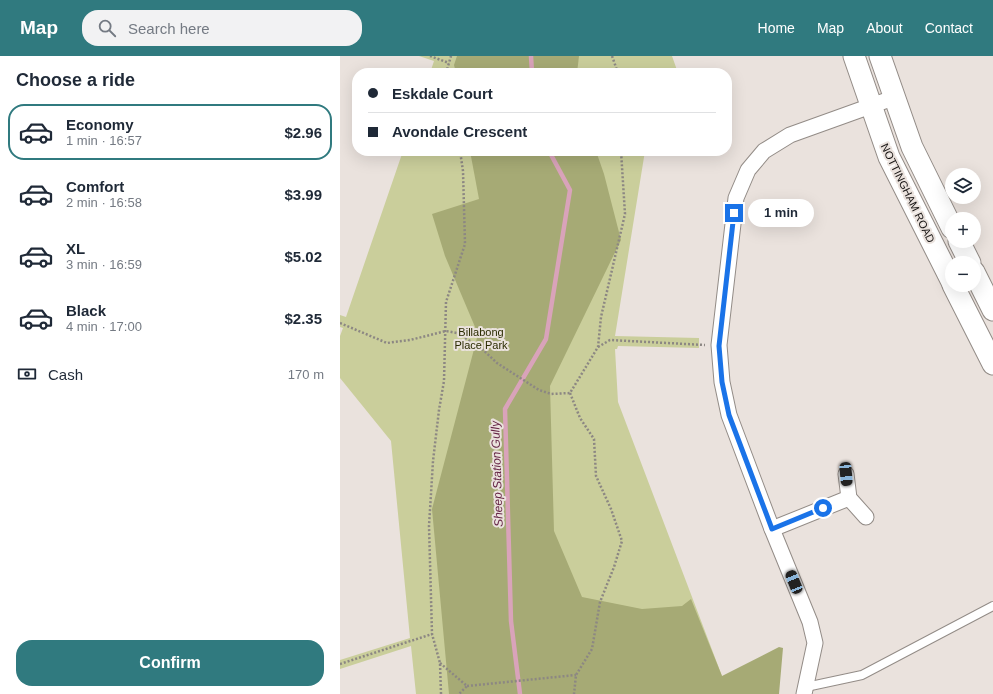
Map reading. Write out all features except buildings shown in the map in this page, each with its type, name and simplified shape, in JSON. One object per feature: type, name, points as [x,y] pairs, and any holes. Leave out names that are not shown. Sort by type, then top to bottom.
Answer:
[{"type":"street","name":"NOTTINGHAM ROAD","points":[[854,56],[889,157],[945,268]]},
{"type":"street","points":[[880,56],[912,147],[945,214]]},
{"type":"street","points":[[805,690],[815,643],[812,629],[729,415],[722,382],[719,346],[736,198],[748,170],[764,151],[790,135],[894,98]]},
{"type":"street","points":[[981,286],[993,310]]},
{"type":"street","points":[[958,292],[992,361]]},
{"type":"street","points":[[846,474],[849,498],[866,517]]},
{"type":"street","points":[[772,529],[849,498]]},
{"type":"lane","points":[[805,690],[862,675],[993,606]]},
{"type":"path","points":[[430,56],[449,63]]},
{"type":"path","points":[[448,68],[451,56]]},
{"type":"path","points":[[612,56],[616,68]]},
{"type":"path","points":[[441,694],[440,663],[432,634],[429,526],[433,461],[444,381],[446,302],[465,244],[463,171],[461,156]]},
{"type":"path","points":[[570,393],[598,347],[601,317],[626,214],[621,156]]},
{"type":"path","points":[[340,323],[387,343],[410,340],[446,331],[457,333],[480,347],[497,363],[539,390],[551,394],[570,393]]},
{"type":"path","points":[[598,347],[610,340],[719,346]]},
{"type":"path","points":[[570,393],[580,418],[594,439],[596,476],[611,509],[622,541],[614,567],[600,602],[592,649],[576,675],[574,694]]},
{"type":"path","points":[[340,664],[432,634]]},
{"type":"path","points":[[440,663],[467,686]]},
{"type":"path","points":[[459,694],[467,686],[576,675]]},
{"type":"green space","points":[[419,56],[672,56],[676,68],[432,68],[434,61]]},
{"type":"green space","points":[[457,56],[579,56],[578,68],[455,68],[454,65]]},
{"type":"green space","name":"Billabong Place Park","points":[[401,156],[644,156],[615,336],[699,338],[699,348],[618,346],[617,349],[615,349],[618,402],[722,676],[724,694],[416,694],[411,646],[340,669],[340,660],[410,638],[391,441],[340,378],[340,336],[343,328],[340,327],[340,315],[346,317]]},
{"type":"green space","points":[[471,156],[598,156],[604,174],[621,240],[550,386],[554,531],[582,597],[642,609],[682,606],[691,599],[722,676],[779,647],[783,648],[779,694],[449,694],[432,509],[478,334],[445,256],[432,214],[479,199]]},
{"type":"waterway","name":"Sheep Station Gully","points":[[531,56],[532,68]]},
{"type":"waterway","name":"Sheep Station Gully","points":[[520,694],[511,621],[505,409],[546,339],[570,190],[552,156]]},
{"type":"route","points":[[734,213],[719,346],[722,382],[729,415],[772,529],[823,508]]}]
